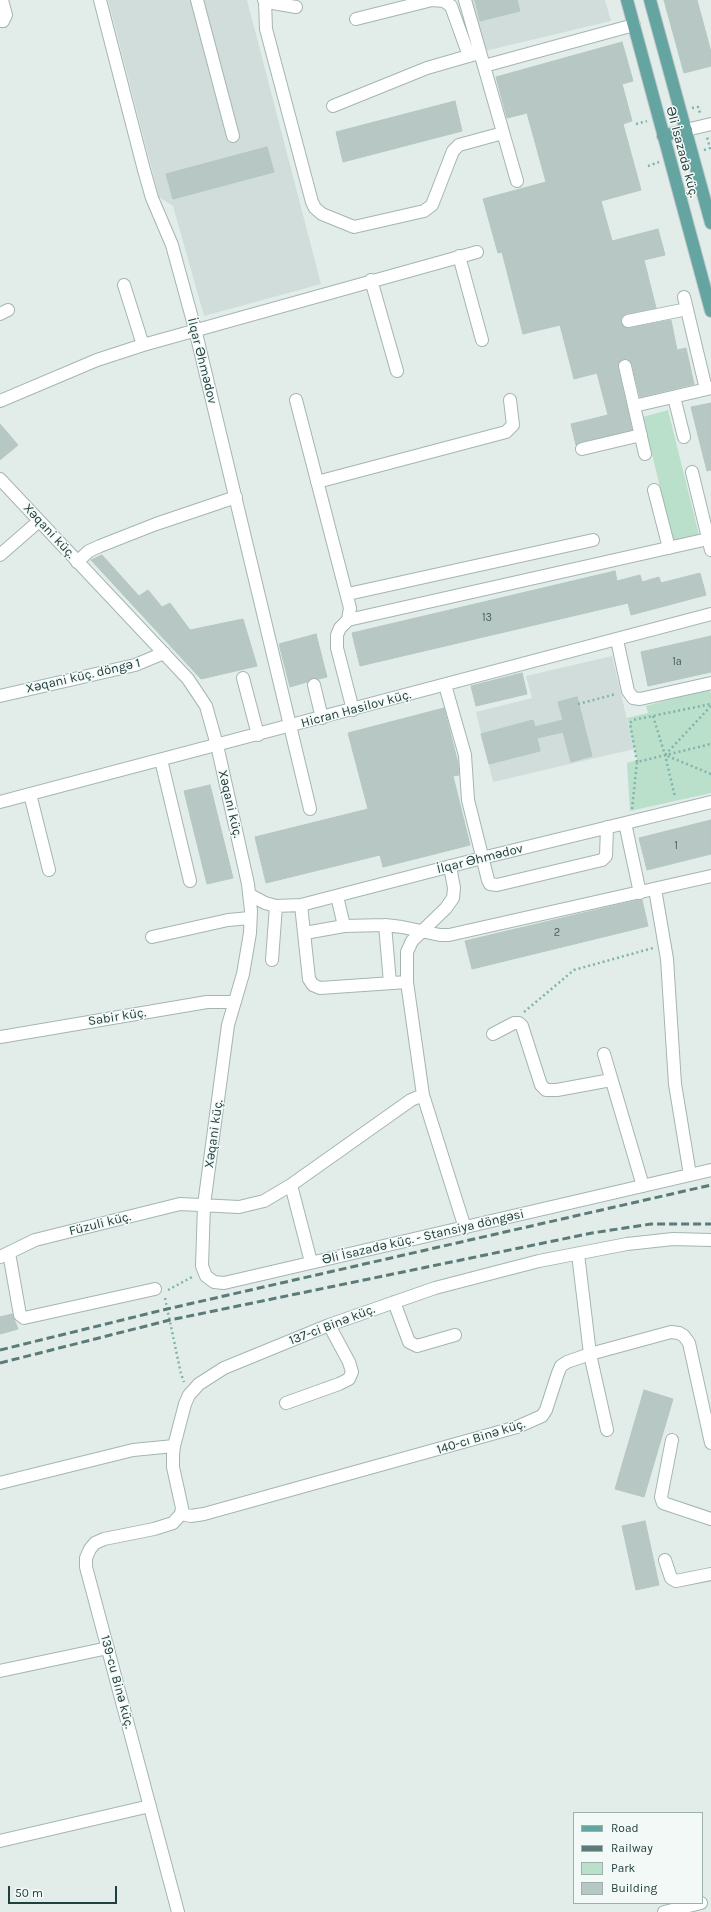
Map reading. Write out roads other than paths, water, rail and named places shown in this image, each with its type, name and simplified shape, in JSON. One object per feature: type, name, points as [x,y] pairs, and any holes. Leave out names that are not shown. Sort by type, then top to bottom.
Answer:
[{"type":"main road","name":"Əli İsazadə küç.","points":[[627,0],[711,311]]},
{"type":"main road","name":"Əli İsazadə küç.","points":[[650,0],[711,224]]},
{"type":"main road","points":[[663,136],[686,130]]},
{"type":"street","points":[[0,21],[3,21],[6,15],[2,0]]},
{"type":"street","name":"İlqar Əhmədov","points":[[100,0],[152,198],[172,245],[195,329],[310,809]]},
{"type":"street","points":[[197,0],[233,136]]},
{"type":"street","points":[[356,19],[432,0],[444,1],[451,6],[474,55],[484,66],[517,181]]},
{"type":"street","points":[[465,0],[474,55]]},
{"type":"street","points":[[296,7],[264,1],[266,29],[312,202],[314,208],[322,214],[354,227],[424,210],[432,205],[453,151],[459,145],[503,133]]},
{"type":"street","points":[[484,66],[634,25]]},
{"type":"street","points":[[333,106],[427,68],[474,55]]},
{"type":"street","points":[[686,130],[711,124]]},
{"type":"street","points":[[0,401],[97,360],[143,345],[195,329],[477,252]]},
{"type":"street","points":[[459,256],[482,340]]},
{"type":"street","points":[[371,280],[397,371]]},
{"type":"street","points":[[124,285],[143,345]]},
{"type":"street","points":[[628,321],[686,303],[709,389],[634,406]]},
{"type":"street","points":[[625,366],[645,454]]},
{"type":"street","points":[[674,397],[684,437]]},
{"type":"street","points":[[296,400],[348,594],[350,608],[348,620]]},
{"type":"street","points":[[317,482],[506,432],[513,425],[510,400]]},
{"type":"street","points":[[582,449],[641,435]]},
{"type":"street","points":[[353,710],[337,648],[337,635],[340,628],[348,620],[668,548],[710,545],[692,472]]},
{"type":"street","name":"Xəqani küç.","points":[[0,479],[188,679],[206,706],[217,745],[250,895],[250,918],[243,974],[228,1026],[204,1205]]},
{"type":"street","points":[[654,490],[668,548]]},
{"type":"street","points":[[77,562],[89,552],[100,546],[156,524],[236,497]]},
{"type":"street","points":[[0,555],[38,521]]},
{"type":"street","points":[[348,594],[593,540]]},
{"type":"street","name":"Hicran Hasilov küç.","points":[[0,802],[353,710],[711,614]]},
{"type":"street","points":[[617,640],[628,691],[633,698],[640,699],[711,683]]},
{"type":"street","name":"Xəqani küç. döngə 1","points":[[0,696],[135,665],[164,653]]},
{"type":"street","points":[[243,678],[258,734]]},
{"type":"street","points":[[314,685],[322,718]]},
{"type":"street","points":[[446,685],[465,755],[468,800],[490,884],[497,885],[602,860],[606,856],[607,827]]},
{"type":"street","points":[[161,760],[190,881]]},
{"type":"street","points":[[30,794],[49,870]]},
{"type":"street","name":"İlqar Əhmədov","points":[[250,895],[265,903],[276,906],[301,905],[450,866],[711,802]]},
{"type":"street","points":[[627,822],[640,893]]},
{"type":"street","points":[[450,866],[454,888],[453,898],[446,908],[412,941],[407,952],[407,982],[423,1095],[465,1228]]},
{"type":"street","points":[[305,932],[344,926],[385,925],[440,935],[449,935],[711,876]]},
{"type":"street","points":[[655,889],[668,966],[675,1084],[690,1175]]},
{"type":"street","points":[[337,896],[344,926]]},
{"type":"street","points":[[301,905],[309,979],[313,985],[320,988],[407,982]]},
{"type":"street","points":[[272,960],[276,906]]},
{"type":"street","points":[[152,937],[228,920],[250,918]]},
{"type":"street","points":[[385,925],[390,983]]},
{"type":"street","name":"Sabir küç.","points":[[0,1037],[207,1002],[235,1002]]},
{"type":"street","points":[[493,1034],[514,1023],[519,1023],[522,1026],[541,1085],[546,1090],[557,1090],[611,1080]]},
{"type":"street","points":[[604,1054],[643,1186]]},
{"type":"street","name":"Füzuli küç.","points":[[4,1255],[35,1240],[180,1204],[224,1208],[252,1205],[264,1201],[291,1185],[411,1100],[423,1095]]},
{"type":"street","name":"Əli İsazadə küç. - Stansiya döngəsi","points":[[204,1205],[203,1271],[210,1280],[224,1283],[711,1170]]},
{"type":"street","points":[[291,1185],[311,1262]]},
{"type":"street","name":"137-ci Binə küç.","points":[[181,1514],[182,1508],[173,1467],[174,1446],[185,1404],[189,1395],[199,1384],[224,1368],[329,1325],[394,1302],[479,1276],[539,1261],[627,1244],[674,1239],[711,1240]]},
{"type":"street","points":[[578,1254],[590,1354],[607,1430]]},
{"type":"street","points":[[4,1255],[20,1315],[24,1318],[155,1289]]},
{"type":"street","points":[[394,1302],[409,1342],[417,1346],[455,1335]]},
{"type":"street","points":[[286,1403],[349,1379],[352,1372],[349,1362],[329,1325]]},
{"type":"street","name":"140-cı Binə küç.","points":[[181,1514],[191,1516],[204,1514],[517,1428],[542,1416],[546,1410],[561,1366],[567,1362],[590,1354],[670,1332],[679,1333],[684,1336],[689,1343],[711,1443]]},
{"type":"street","points":[[672,1440],[661,1497],[663,1503],[711,1518]]},
{"type":"street","points":[[0,1483],[133,1450],[174,1446]]},
{"type":"street","name":"139-cu Binə küç.","points":[[178,1912],[86,1567],[86,1558],[90,1549],[95,1543],[104,1539],[154,1529],[173,1523],[181,1514]]},
{"type":"street","points":[[665,1560],[671,1578],[676,1581],[711,1574]]},
{"type":"street","points":[[0,1671],[108,1648]]},
{"type":"street","points":[[0,1841],[150,1806]]},
{"type":"street","points":[[664,1912],[698,1904]]},
{"type":"railway","points":[[0,1350],[167,1309],[711,1185]]},
{"type":"railway","points":[[0,1363],[170,1320],[592,1233],[651,1224],[711,1224]]}]
